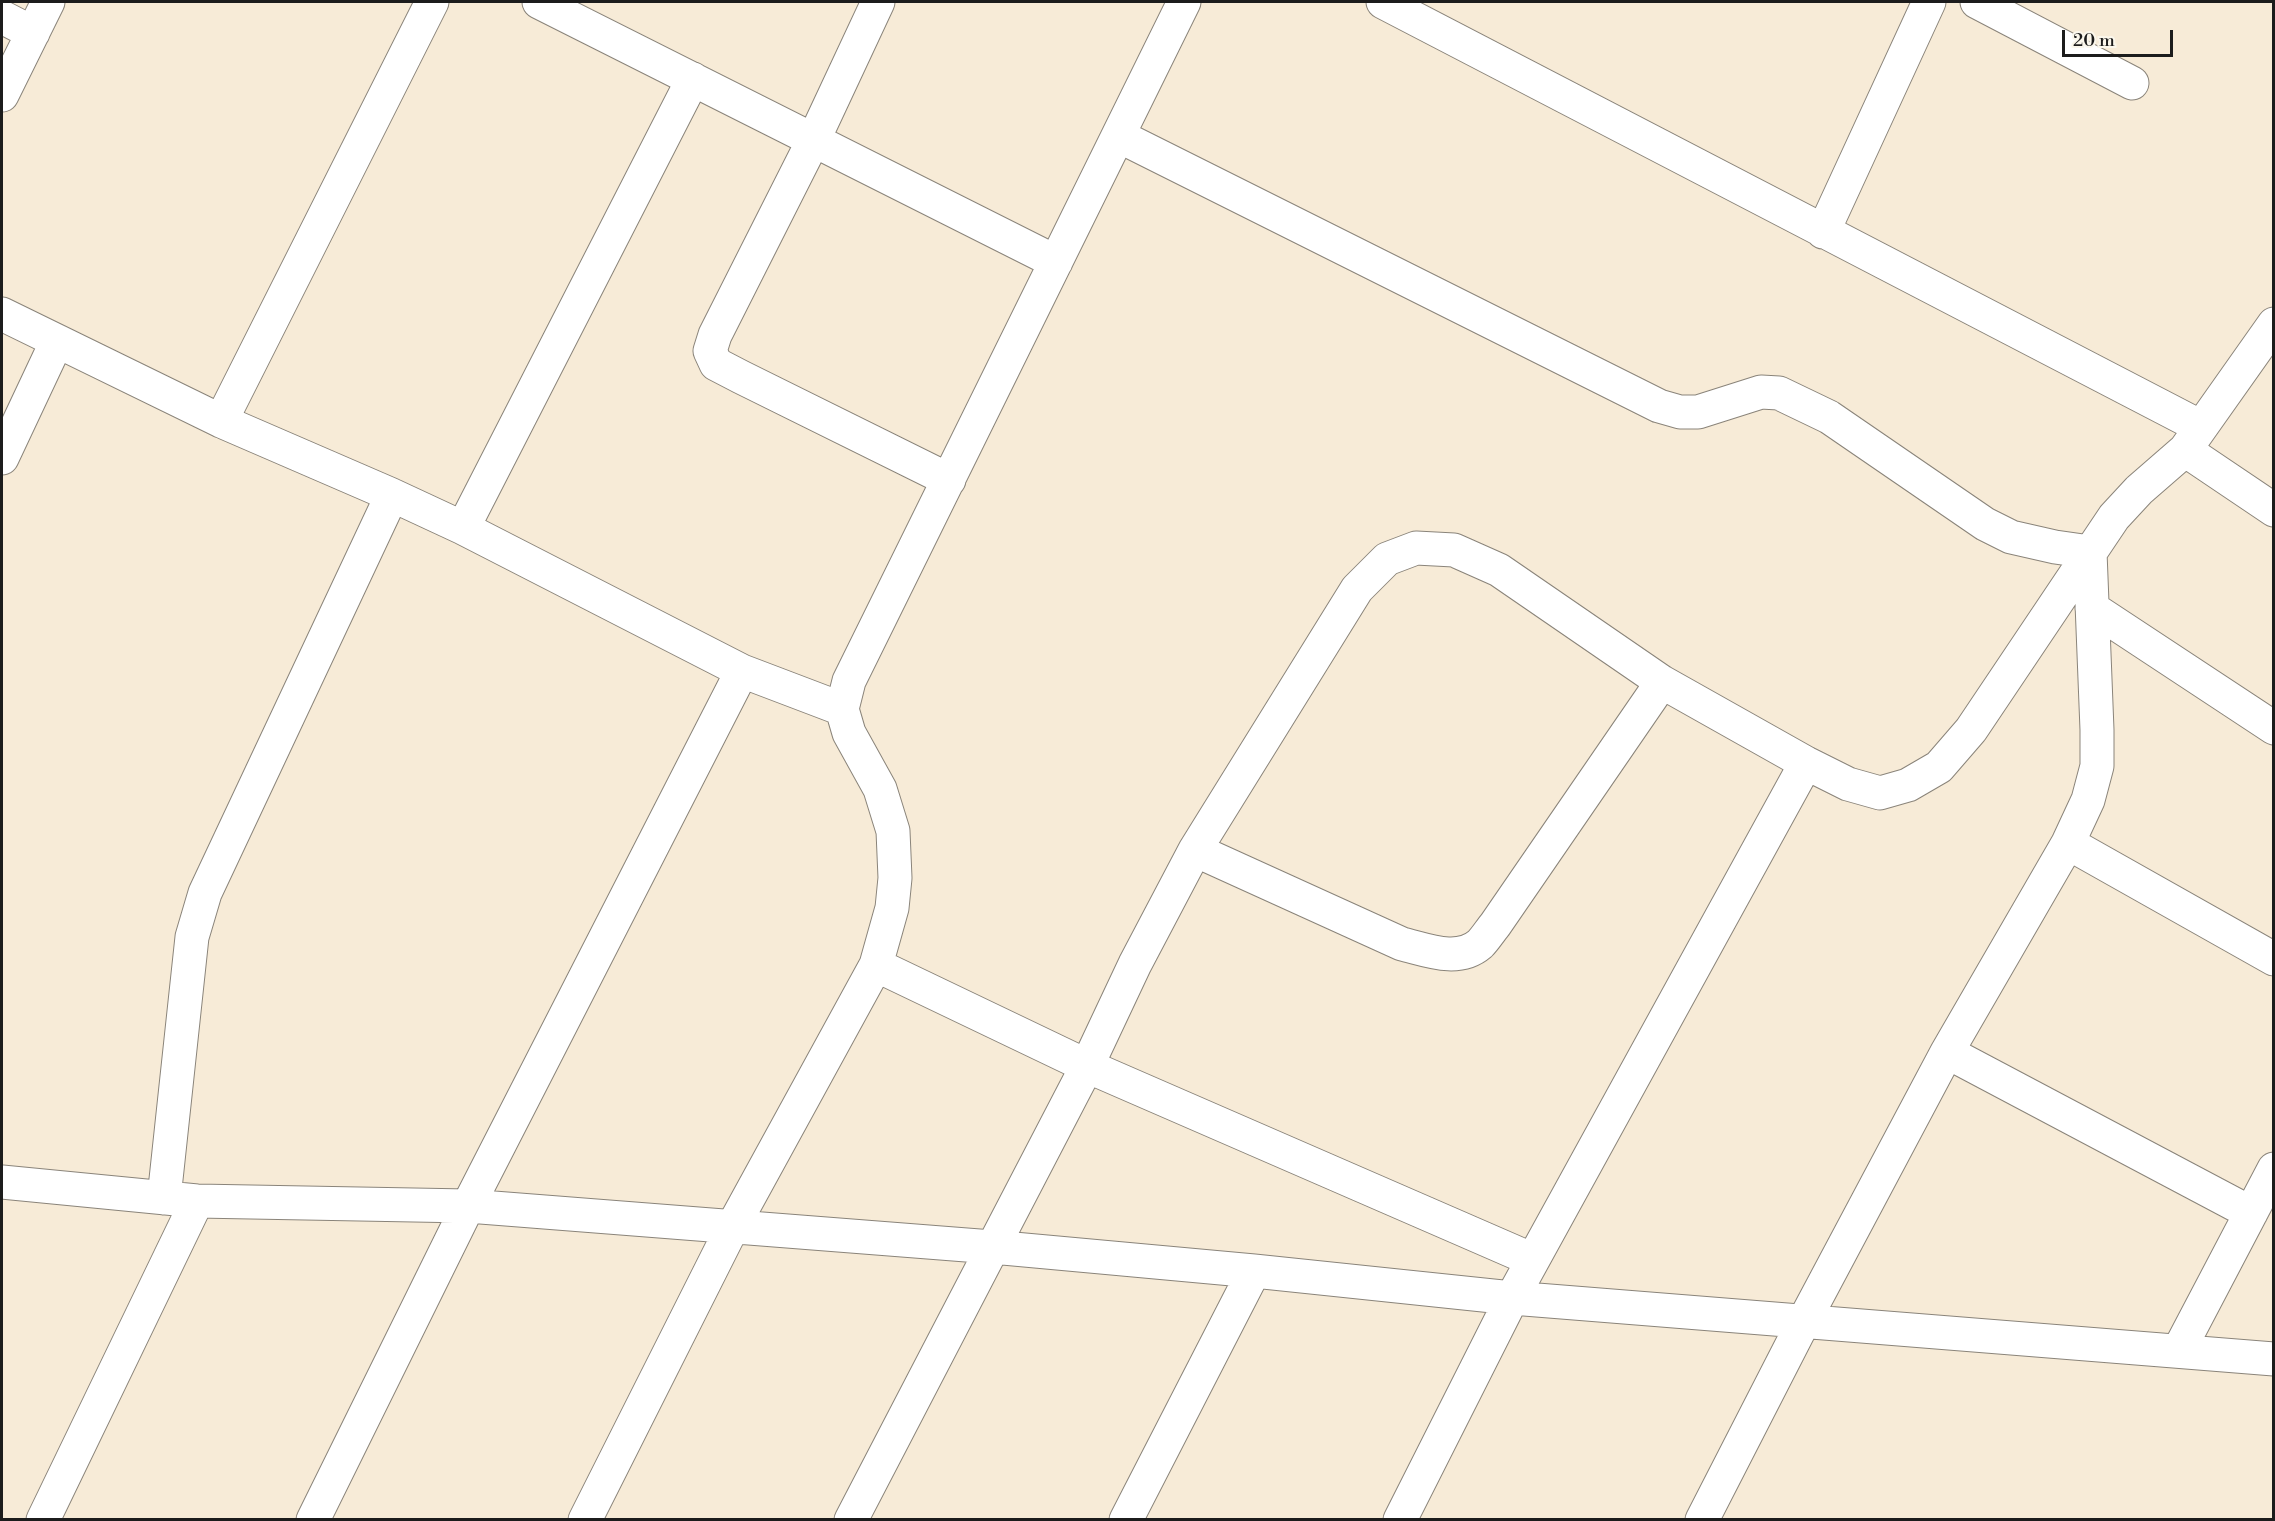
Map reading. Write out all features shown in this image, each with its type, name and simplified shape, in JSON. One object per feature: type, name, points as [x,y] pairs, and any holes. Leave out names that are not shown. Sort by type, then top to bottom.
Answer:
[{"type":"street","points":[[2,95],[48,2]]},
{"type":"street","points":[[221,421],[432,2]]},
{"type":"street","points":[[539,2],[1056,262]]},
{"type":"street","points":[[878,2],[814,139],[715,335],[710,351],[716,364],[949,480]]},
{"type":"street","points":[[585,1520],[732,1228],[876,965],[892,908],[895,878],[893,831],[880,789],[849,734],[842,709],[849,681],[1185,2]]},
{"type":"street","points":[[1383,2],[1425,11],[2193,439],[2274,510]]},
{"type":"street","points":[[1823,232],[1929,2]]},
{"type":"street","points":[[1977,2],[2132,83]]},
{"type":"street","points":[[2,17],[33,33]]},
{"type":"street","points":[[463,528],[693,79]]},
{"type":"street","points":[[1119,136],[1659,406],[1680,412],[1698,412],[1761,392],[1779,393],[1829,417],[1994,529],[2030,542],[2090,552]]},
{"type":"street","points":[[2,314],[221,421],[463,528],[742,671],[842,709]]},
{"type":"street","points":[[851,1520],[1087,1066],[1135,964],[1195,850],[1357,589],[1387,559],[1416,548],[1454,550],[1499,570],[1662,682],[1806,763],[1848,784],[1880,793],[1908,785],[1939,767],[1971,730],[2114,517],[2193,439],[2274,324]]},
{"type":"street","points":[[2,459],[57,341]]},
{"type":"street","points":[[164,1198],[192,937],[205,893],[392,495]]},
{"type":"street","points":[[1702,1520],[1804,1321],[1947,1052],[2068,843],[2088,800],[2097,766],[2090,552]]},
{"type":"street","points":[[2092,608],[2274,728]]},
{"type":"street","points":[[313,1520],[468,1206],[742,671]]},
{"type":"street","points":[[1195,850],[1402,944],[1457,955],[1479,945],[1495,925],[1662,682]]},
{"type":"street","points":[[1400,1520],[1512,1298],[1806,763]]},
{"type":"street","points":[[2068,843],[2274,959]]},
{"type":"street","points":[[876,965],[1087,1066],[1533,1260]]},
{"type":"street","points":[[1947,1052],[2251,1213]]},
{"type":"street","points":[[2179,1350],[2274,1169]]},
{"type":"street","points":[[2,1182],[197,1201],[468,1206],[992,1247],[1512,1298],[2274,1359]]},
{"type":"street","points":[[43,1520],[197,1201]]},
{"type":"street","points":[[1126,1520],[1254,1271]]}]
